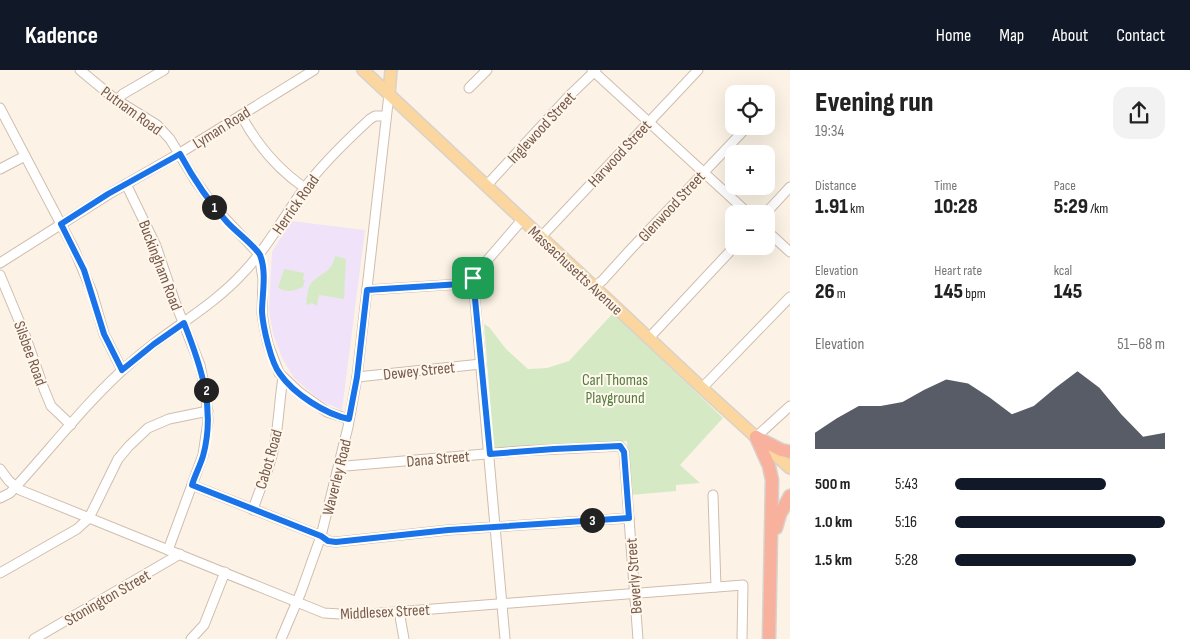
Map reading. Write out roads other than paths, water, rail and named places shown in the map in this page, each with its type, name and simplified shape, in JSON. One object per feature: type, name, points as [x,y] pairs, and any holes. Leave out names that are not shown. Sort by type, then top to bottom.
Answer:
[{"type":"highway","points":[[756,437],[781,450],[790,452]]},
{"type":"highway","points":[[756,437],[771,474],[772,538],[769,639]]},
{"type":"highway","points":[[772,538],[780,514],[790,496]]},
{"type":"main road","name":"Massachusetts Avenue","points":[[363,70],[790,468]]},
{"type":"main road","name":"Waverley Road","points":[[389,94],[391,70]]},
{"type":"street","name":"Putnam Road","points":[[80,70],[117,100],[157,125],[170,138],[195,180],[216,209],[259,254]]},
{"type":"street","points":[[117,100],[123,94],[164,70]]},
{"type":"street","name":"Lyman Road","points":[[0,263],[314,70]]},
{"type":"street","points":[[469,88],[487,70]]},
{"type":"street","name":"Harwood Street","points":[[541,237],[698,70]]},
{"type":"street","points":[[594,71],[648,123],[739,205]]},
{"type":"street","name":"Inglewood Street","points":[[487,185],[594,71]]},
{"type":"street","name":"Waverley Road","points":[[280,639],[297,602],[321,536],[349,419],[357,377],[389,94]]},
{"type":"street","points":[[0,108],[84,270],[104,334],[122,370]]},
{"type":"street","points":[[241,114],[267,154],[280,169],[304,188]]},
{"type":"street","name":"Herrick Road","points":[[0,498],[10,493],[16,487],[122,370],[154,344],[221,296],[259,254],[304,188],[338,149],[375,116],[386,116]]},
{"type":"street","name":"Glenwood Street","points":[[595,286],[602,281],[739,135]]},
{"type":"street","points":[[0,169],[25,156]]},
{"type":"street","name":"Buckingham Road","points":[[126,184],[153,239],[184,323],[202,373],[208,411],[203,455],[168,550]]},
{"type":"street","points":[[773,205],[790,187]]},
{"type":"street","points":[[367,290],[461,284],[473,278],[522,220]]},
{"type":"street","points":[[775,238],[790,252]]},
{"type":"street","points":[[259,254],[263,279],[262,313],[264,326],[268,344],[279,373],[299,392],[326,412],[349,419]]},
{"type":"street","points":[[649,338],[727,255]]},
{"type":"street","name":"Silsbee Road","points":[[0,275],[25,335],[51,406],[71,425]]},
{"type":"street","points":[[473,278],[505,639]]},
{"type":"street","points":[[702,388],[790,297]]},
{"type":"street","name":"Dewey Street","points":[[357,377],[481,364]]},
{"type":"street","name":"Cabot Road","points":[[253,510],[274,449],[283,378]]},
{"type":"street","points":[[756,437],[790,406]]},
{"type":"street","points":[[0,573],[77,529],[89,518],[118,459],[137,437],[148,428],[159,422],[191,413],[208,411]]},
{"type":"street","name":"Dana Street","points":[[339,464],[346,466],[614,445],[620,446],[624,452]]},
{"type":"street","name":"Beverly Street","points":[[624,452],[638,639]]},
{"type":"street","name":"Middlesex Street","points":[[0,469],[16,487],[28,494],[324,613],[341,615],[743,585],[742,639]]},
{"type":"street","points":[[192,485],[321,536],[328,541],[336,542],[443,531],[629,518]]},
{"type":"street","points":[[713,495],[716,587]]},
{"type":"street","name":"Stonington Street","points":[[34,639],[180,554]]},
{"type":"street","points":[[192,639],[204,625],[225,572]]},
{"type":"street","points":[[399,611],[404,639]]},
{"type":"park label","name":"Carl Thomas Playground","points":[[615,388]]}]
